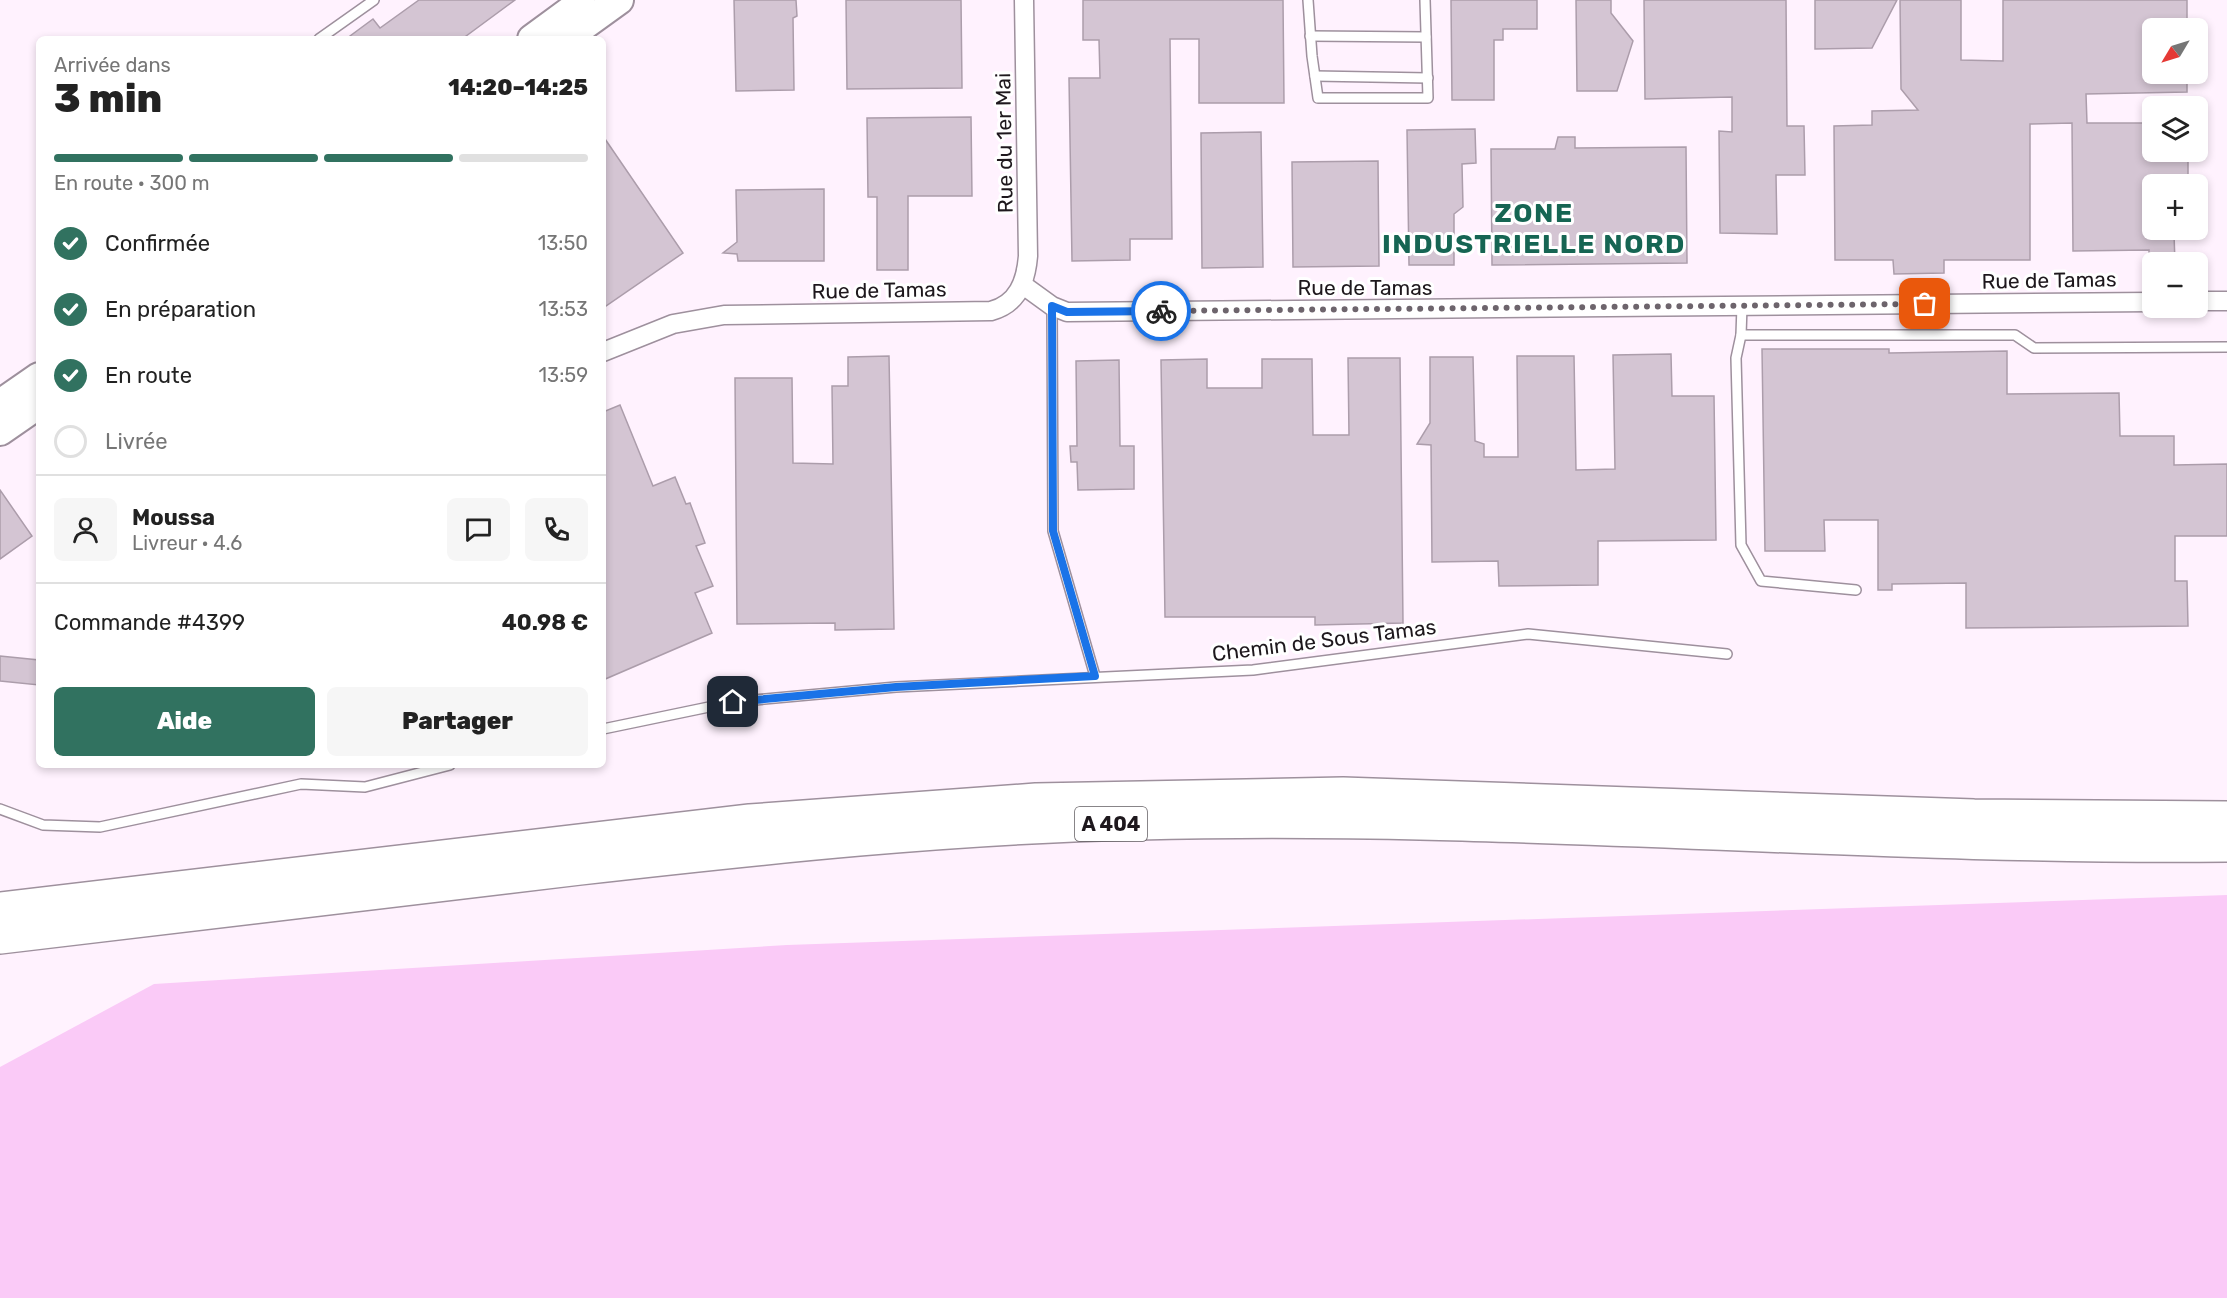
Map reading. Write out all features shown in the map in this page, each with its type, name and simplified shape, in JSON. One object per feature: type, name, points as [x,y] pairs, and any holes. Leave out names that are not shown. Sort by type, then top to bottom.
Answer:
[{"type":"highway","name":"A 404","points":[[0,909],[750,821],[1036,800],[1343,794],[1996,817],[2227,818]]},
{"type":"highway","name":"A 404","points":[[0,937],[741,850],[884,837],[1120,823],[1454,822],[2011,844],[2227,845]]},
{"type":"main road","points":[[535,36],[585,0]]},
{"type":"main road","points":[[569,36],[619,0]]},
{"type":"main road","points":[[0,404],[36,379]]},
{"type":"main road","points":[[0,431],[36,406]]},
{"type":"street","name":"Rue du 1er Mai","points":[[1023,285],[1028,256],[1024,0]]},
{"type":"street","name":"Rue de Tamas","points":[[606,351],[673,324],[724,315],[991,311],[1002,308],[1023,285],[1052,306],[1067,312],[2142,302]]},
{"type":"street","points":[[2208,301],[2227,301]]},
{"type":"lane","points":[[323,36],[375,0]]},
{"type":"lane","points":[[1308,0],[1318,98],[1428,98],[1425,0]]},
{"type":"lane","points":[[1310,36],[1426,37]]},
{"type":"lane","points":[[1315,76],[1428,78]]},
{"type":"lane","points":[[1052,306],[1053,531],[1095,676]]},
{"type":"lane","points":[[1742,306],[1737,358],[1741,545],[1761,581],[1856,590]]},
{"type":"lane","points":[[1741,335],[2015,335],[2034,348],[2227,347]]},
{"type":"lane","name":"Chemin de Sous Tamas","points":[[606,728],[733,702],[896,687],[1253,670],[1528,634],[1726,654]]},
{"type":"lane","points":[[0,809],[43,825],[100,827],[302,784],[365,787],[438,768]]},
{"type":"shaded area","points":[[2227,895],[2227,1298],[0,1298],[0,1067],[154,984],[787,945]]},
{"type":"building","points":[[419,0],[515,0],[466,36],[350,36],[373,19],[380,28]]},
{"type":"building","points":[[734,0],[796,0],[797,16],[793,18],[794,90],[736,91]]},
{"type":"building","points":[[846,0],[961,0],[962,88],[847,89]]},
{"type":"building","points":[[1083,0],[1283,0],[1284,103],[1199,103],[1199,39],[1170,39],[1172,239],[1130,239],[1130,260],[1072,261],[1069,78],[1100,78],[1099,40],[1083,40]]},
{"type":"building","points":[[1451,0],[1537,0],[1537,29],[1503,29],[1503,40],[1494,40],[1494,100],[1452,100]]},
{"type":"building","points":[[1576,0],[1611,0],[1611,13],[1633,41],[1617,91],[1577,91]]},
{"type":"building","points":[[1644,0],[1786,0],[1787,126],[1804,126],[1805,175],[1776,175],[1777,234],[1720,233],[1719,131],[1732,132],[1732,97],[1645,99]]},
{"type":"building","points":[[1815,0],[1897,0],[1872,48],[1815,49]]},
{"type":"building","points":[[1900,0],[1961,0],[1961,60],[2003,61],[2003,0],[2187,0],[2187,18],[2142,18],[2142,84],[2187,84],[2187,92],[2086,94],[2087,123],[2142,123],[2142,162],[2188,162],[2188,174],[2142,174],[2142,240],[2174,240],[2175,252],[2073,251],[2072,123],[2030,124],[2030,260],[1944,260],[1944,273],[1894,274],[1893,260],[1835,260],[1834,126],[1872,125],[1872,111],[1918,110],[1901,89]]},
{"type":"building","points":[[971,117],[972,196],[908,196],[908,270],[877,270],[877,197],[868,197],[867,118]]},
{"type":"building","points":[[1475,129],[1476,163],[1462,164],[1463,207],[1454,214],[1454,265],[1409,265],[1407,130]]},
{"type":"building","points":[[1261,132],[1263,267],[1202,268],[1201,133]]},
{"type":"building","points":[[1558,137],[1575,137],[1575,148],[1686,147],[1687,263],[1492,265],[1491,149],[1555,149]]},
{"type":"building","points":[[606,140],[683,253],[606,306]]},
{"type":"building","points":[[1378,161],[1379,266],[1293,267],[1292,162]]},
{"type":"building","points":[[824,189],[824,261],[738,261],[737,254],[723,253],[737,242],[736,190]]},
{"type":"building","points":[[1762,349],[1889,349],[1889,353],[2007,351],[2007,394],[2119,393],[2120,436],[2174,436],[2174,465],[2227,464],[2227,536],[2175,536],[2175,581],[2187,581],[2188,626],[1966,628],[1966,583],[1892,584],[1892,590],[1878,590],[1878,520],[1824,520],[1825,551],[1765,551]]},
{"type":"building","points":[[1671,354],[1672,396],[1714,396],[1716,540],[1598,541],[1598,585],[1499,586],[1498,561],[1432,562],[1431,445],[1417,444],[1430,423],[1430,357],[1473,357],[1475,441],[1484,444],[1484,457],[1518,457],[1517,356],[1574,356],[1576,470],[1615,469],[1613,355]]},
{"type":"building","points":[[889,356],[894,629],[835,630],[835,623],[737,624],[735,378],[792,378],[793,463],[833,464],[832,386],[848,386],[848,357]]},
{"type":"building","points":[[1348,358],[1400,358],[1403,623],[1315,625],[1315,617],[1165,617],[1161,360],[1207,359],[1207,388],[1262,388],[1262,359],[1312,359],[1313,435],[1349,435]]},
{"type":"building","points":[[1119,360],[1120,446],[1134,446],[1134,489],[1078,490],[1077,462],[1071,462],[1070,446],[1077,446],[1076,361]]},
{"type":"building","points":[[620,405],[653,486],[675,477],[686,504],[690,503],[705,543],[696,546],[713,586],[695,593],[712,633],[606,679],[606,411]]},
{"type":"building","points":[[0,490],[32,536],[0,559]]},
{"type":"building","points":[[0,656],[36,660],[36,685],[0,681]]},
{"type":"way so far","points":[[1161,311],[1925,304]]},
{"type":"district","name":"ZONE INDUSTRIELLE NORD","points":[[1534,228]]},
{"type":"route","points":[[733,702],[896,687],[1095,676],[1053,531],[1052,306],[1067,312],[1161,311]]}]
